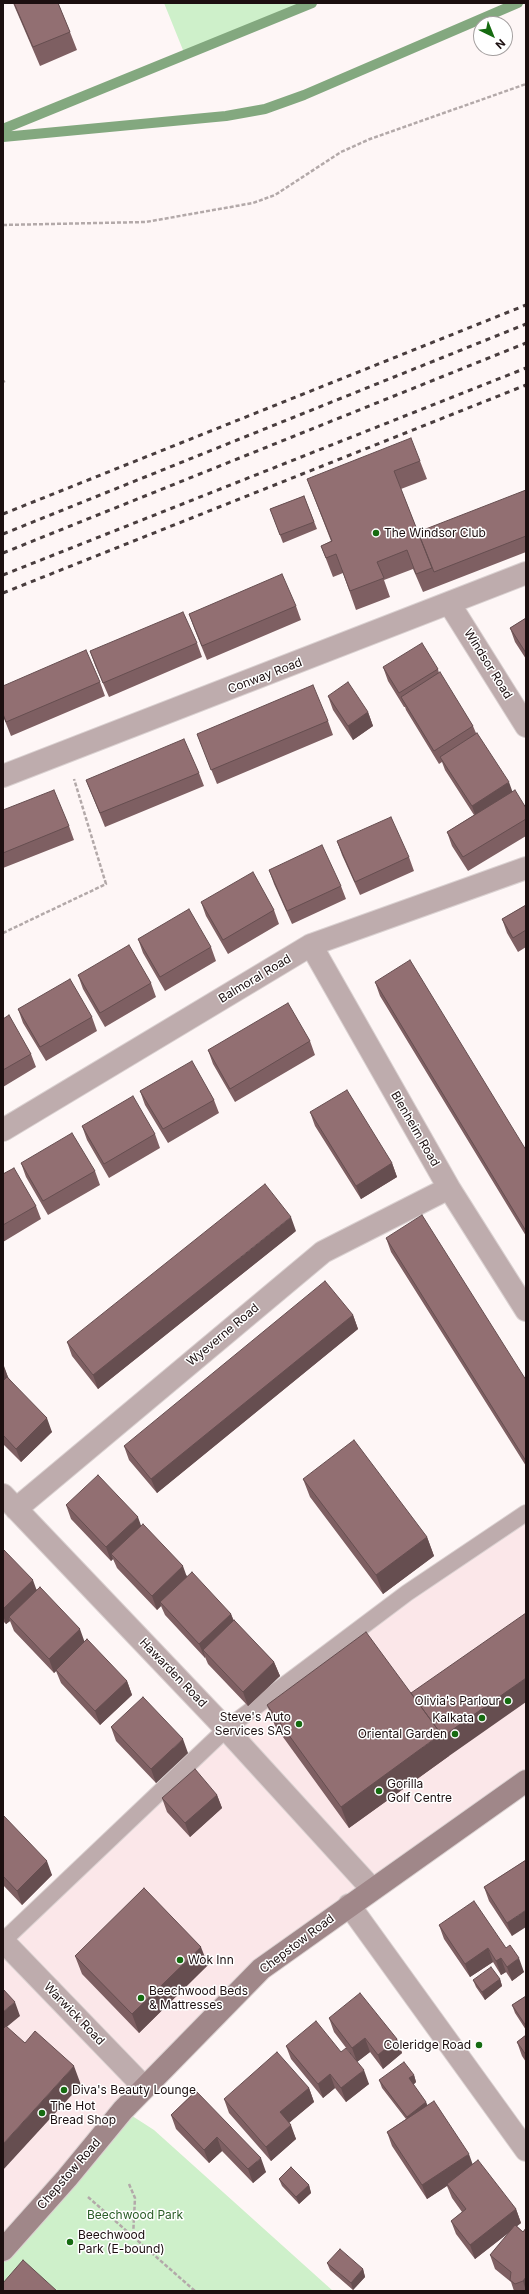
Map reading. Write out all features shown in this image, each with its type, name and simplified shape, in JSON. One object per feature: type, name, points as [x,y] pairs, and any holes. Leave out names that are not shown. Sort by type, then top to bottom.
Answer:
[{"type":"main road","name":"Chepstow Road","points":[[3,2250],[67,2178],[144,2087],[261,1969],[349,1905],[526,1781]]},
{"type":"street","name":"Conway Road","points":[[3,776],[526,573]]},
{"type":"street","name":"Windsor Road","points":[[449,603],[526,726]]},
{"type":"street","name":"Balmoral Road","points":[[3,1130],[311,945],[526,868]]},
{"type":"street","name":"Blenheim Road","points":[[311,945],[449,1188],[526,1310]]},
{"type":"street","name":"Wyeverne Road","points":[[10,1502],[323,1252],[449,1188]]},
{"type":"street","name":"Hawarden Road","points":[[10,1502],[226,1729],[372,1889]]},
{"type":"street","points":[[349,1905],[526,2150]]},
{"type":"street","name":"Warwick Road","points":[[3,1941],[144,2087]]},
{"type":"lane","points":[[3,1941],[226,1729],[407,1593],[526,1513]]},
{"type":"path","points":[[3,225],[146,222],[253,203],[275,195],[341,152],[370,139],[526,84]]},
{"type":"path","points":[[3,932],[106,884],[66,752]]},
{"type":"path","points":[[67,2178],[194,2291]]},
{"type":"path","points":[[129,2184],[135,2198],[132,2237]]},
{"type":"shaded area","points":[[526,1513],[526,1781],[261,1969],[3,2250],[3,1941],[226,1729]]},
{"type":"green space","points":[[164,3],[310,3],[311,4],[185,55]]},
{"type":"green space","name":"Beechwood Park","points":[[123,2110],[154,2130],[333,2291],[3,2291],[3,2250]]},
{"type":"building","points":[[14,3],[58,3],[70,32],[33,47]]},
{"type":"building","points":[[411,438],[420,461],[394,471],[432,568],[416,574],[407,550],[377,562],[384,578],[350,591],[336,554],[326,558],[321,546],[332,541],[307,479]]},
{"type":"building","points":[[526,490],[526,536],[434,572],[418,532]]},
{"type":"building","points":[[304,496],[314,522],[280,535],[270,509]]},
{"type":"building","points":[[282,574],[296,606],[202,646],[189,614]]},
{"type":"building","points":[[183,612],[197,643],[103,683],[90,651]]},
{"type":"building","points":[[526,618],[526,653],[510,628]]},
{"type":"building","points":[[422,643],[438,669],[399,693],[383,667]]},
{"type":"building","points":[[86,650],[100,682],[6,722],[3,714],[3,686]]},
{"type":"building","points":[[440,672],[473,726],[434,751],[401,697]]},
{"type":"building","points":[[348,682],[368,712],[348,726],[328,696]]},
{"type":"building","points":[[313,685],[328,721],[211,770],[197,734]]},
{"type":"building","points":[[477,733],[509,782],[472,806],[440,757]]},
{"type":"building","points":[[184,739],[199,773],[100,813],[86,780]]},
{"type":"building","points":[[54,790],[69,826],[3,853],[3,810]]},
{"type":"building","points":[[515,790],[526,808],[526,819],[463,857],[447,832]]},
{"type":"building","points":[[391,817],[409,857],[355,882],[337,841]]},
{"type":"building","points":[[322,845],[341,886],[287,911],[269,870]]},
{"type":"building","points":[[253,872],[274,910],[223,940],[201,902]]},
{"type":"building","points":[[526,905],[526,930],[513,938],[502,919]]},
{"type":"building","points":[[189,909],[211,947],[160,977],[138,939]]},
{"type":"building","points":[[129,945],[151,983],[100,1013],[78,975]]},
{"type":"building","points":[[410,960],[526,1150],[526,1231],[375,982]]},
{"type":"building","points":[[70,979],[92,1017],[40,1047],[18,1009]]},
{"type":"building","points":[[288,1003],[310,1041],[230,1089],[208,1050]]},
{"type":"building","points":[[9,1015],[31,1054],[3,1070],[3,1019]]},
{"type":"building","points":[[192,1061],[214,1100],[163,1129],[140,1091]]},
{"type":"building","points":[[347,1090],[392,1163],[356,1186],[310,1112]]},
{"type":"building","points":[[133,1096],[155,1134],[104,1164],[82,1126]]},
{"type":"building","points":[[72,1133],[95,1171],[43,1201],[21,1163]]},
{"type":"building","points":[[14,1168],[36,1206],[3,1225],[3,1174]]},
{"type":"building","points":[[265,1184],[291,1217],[93,1375],[67,1342]]},
{"type":"building","points":[[422,1215],[526,1380],[526,1461],[386,1238]]},
{"type":"building","points":[[325,1281],[353,1315],[151,1479],[124,1446]]},
{"type":"building","points":[[7,1377],[47,1418],[16,1449],[3,1435],[3,1381]]},
{"type":"building","points":[[354,1440],[427,1537],[376,1575],[303,1479]]},
{"type":"building","points":[[98,1475],[138,1517],[106,1547],[66,1505]]},
{"type":"building","points":[[143,1524],[183,1566],[152,1596],[111,1554]]},
{"type":"building","points":[[3,1549],[33,1580],[3,1609]]},
{"type":"building","points":[[192,1572],[231,1614],[199,1644],[160,1602]]},
{"type":"building","points":[[40,1587],[80,1629],[49,1659],[9,1617]]},
{"type":"building","points":[[526,1613],[526,1678],[442,1737],[411,1693]]},
{"type":"building","points":[[234,1620],[274,1662],[243,1692],[203,1650]]},
{"type":"building","points":[[366,1632],[441,1734],[341,1807],[267,1705]]},
{"type":"building","points":[[87,1639],[127,1681],[95,1711],[56,1670]]},
{"type":"building","points":[[143,1697],[183,1739],[151,1769],[111,1727]]},
{"type":"building","points":[[195,1769],[217,1795],[185,1823],[162,1798]]},
{"type":"building","points":[[3,1815],[47,1861],[17,1891],[3,1876]]},
{"type":"building","points":[[526,1860],[526,1910],[507,1923],[484,1887]]},
{"type":"building","points":[[144,1888],[201,1947],[132,2014],[75,1956]]},
{"type":"building","points":[[474,1901],[506,1948],[510,1945],[519,1958],[507,1967],[501,1958],[496,1961],[488,1948],[465,1964],[439,1925]]},
{"type":"building","points":[[491,1967],[500,1979],[482,1992],[473,1980]]},
{"type":"building","points":[[3,1989],[15,2002],[3,2012]]},
{"type":"building","points":[[360,1993],[397,2039],[378,2055],[365,2038],[352,2048],[329,2018]]},
{"type":"building","points":[[526,1996],[526,2026],[512,2005]]},
{"type":"building","points":[[316,2021],[341,2052],[346,2048],[364,2070],[341,2088],[330,2074],[318,2084],[286,2046]]},
{"type":"building","points":[[6,2026],[25,2043],[35,2031],[74,2066],[3,2144],[3,2029]]},
{"type":"building","points":[[526,2035],[526,2055],[517,2042]]},
{"type":"building","points":[[277,2052],[309,2088],[280,2112],[291,2125],[266,2147],[224,2099]]},
{"type":"building","points":[[404,2062],[414,2075],[409,2078],[426,2102],[407,2117],[379,2080]]},
{"type":"building","points":[[196,2091],[261,2158],[248,2169],[217,2137],[204,2150],[171,2115]]},
{"type":"building","points":[[434,2101],[469,2154],[422,2185],[387,2132]]},
{"type":"building","points":[[478,2160],[516,2209],[470,2245],[451,2221],[466,2209],[447,2184]]},
{"type":"building","points":[[291,2167],[309,2185],[296,2197],[279,2179]]},
{"type":"building","points":[[515,2225],[523,2232],[526,2228],[526,2277],[523,2281],[515,2284],[510,2280],[511,2272],[490,2255]]},
{"type":"building","points":[[340,2249],[363,2269],[351,2283],[327,2263]]},
{"type":"building","points":[[23,2260],[57,2291],[3,2291],[3,2283]]},
{"type":"waterway","points":[[3,129],[312,3]]},
{"type":"waterway","points":[[3,137],[226,116],[265,109],[304,95],[518,3]]},
{"type":"railway","points":[[3,514],[526,305]]},
{"type":"railway","points":[[3,534],[526,324]]},
{"type":"railway","points":[[3,553],[526,343]]},
{"type":"railway","points":[[3,575],[526,368]]},
{"type":"railway","points":[[3,593],[526,385]]},
{"type":"place","name":"The Windsor Club","points":[[376,533]]},
{"type":"place","name":"Olivia's Parlour","points":[[508,1701]]},
{"type":"place","name":"Kalkata","points":[[482,1718]]},
{"type":"place","name":"Steve's Auto Services SAS","points":[[299,1724]]},
{"type":"place","name":"Oriental Garden","points":[[455,1734]]},
{"type":"place","name":"Gorilla Golf Centre","points":[[379,1791]]},
{"type":"place","name":"Wok Inn","points":[[180,1960]]},
{"type":"place","name":"Beechwood Beds & Mattresses","points":[[141,1998]]},
{"type":"place","name":"Coleridge Road","points":[[479,2045]]},
{"type":"place","name":"Diva's Beauty Lounge","points":[[64,2090]]},
{"type":"place","name":"The Hot Bread Shop","points":[[42,2113]]},
{"type":"place","name":"Beechwood Park (E-bound)","points":[[70,2242]]}]
